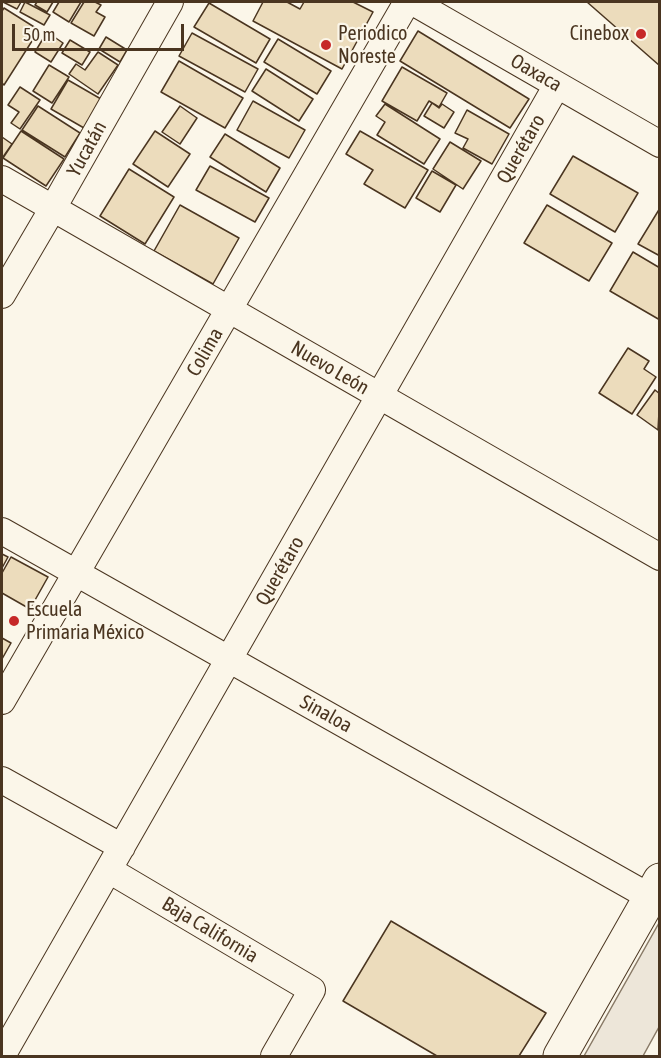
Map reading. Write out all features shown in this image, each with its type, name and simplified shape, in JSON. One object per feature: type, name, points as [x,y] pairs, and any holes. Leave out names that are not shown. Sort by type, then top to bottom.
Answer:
[{"type":"main road","points":[[560,1056],[655,889]]},
{"type":"street","name":"Yucatán","points":[[2,296],[170,2]]},
{"type":"street","name":"Colima","points":[[2,701],[407,2]]},
{"type":"street","name":"Oaxaca","points":[[413,2],[660,144]]},
{"type":"street","name":"Querétaro","points":[[2,1056],[557,85]]},
{"type":"street","name":"Nuevo León","points":[[2,179],[660,557]]},
{"type":"street","name":"Sinaloa","points":[[2,531],[229,660],[655,889]]},
{"type":"street","points":[[2,780],[122,847]]},
{"type":"street","name":"Baja California","points":[[109,870],[312,990],[274,1056]]},
{"type":"shaded area","points":[[659,923],[659,1027],[643,1056],[584,1056]]},
{"type":"building","points":[[3,2],[21,2],[17,9]]},
{"type":"building","points":[[25,2],[50,15],[44,25],[20,12]]},
{"type":"building","points":[[37,2],[53,2],[47,12],[35,5]]},
{"type":"building","points":[[59,2],[81,2],[69,22],[53,12]]},
{"type":"building","points":[[84,2],[95,2],[101,5],[96,12],[105,17],[94,36],[71,23]]},
{"type":"building","name":"Periodico Noreste","points":[[263,2],[287,2],[300,9],[304,2],[353,2],[373,12],[342,69],[253,21]]},
{"type":"building","name":"Cinebox","points":[[587,2],[660,2],[660,66]]},
{"type":"building","points":[[209,3],[270,39],[256,63],[194,27]]},
{"type":"building","points":[[4,8],[39,30],[4,85],[2,83],[2,11]]},
{"type":"building","points":[[418,31],[529,99],[510,128],[400,61]]},
{"type":"building","points":[[47,32],[63,43],[51,62],[35,52]]},
{"type":"building","points":[[192,33],[258,69],[245,92],[179,56]]},
{"type":"building","points":[[106,37],[127,50],[120,62],[99,49]]},
{"type":"building","points":[[278,39],[331,71],[317,94],[264,62]]},
{"type":"building","points":[[70,40],[90,52],[82,65],[62,53]]},
{"type":"building","points":[[98,52],[118,65],[98,94],[69,74],[76,64],[85,70]]},
{"type":"building","points":[[179,61],[243,98],[225,128],[161,92]]},
{"type":"building","points":[[49,65],[69,77],[52,103],[33,91]]},
{"type":"building","points":[[402,67],[447,93],[439,107],[429,101],[417,121],[382,101]]},
{"type":"building","points":[[266,69],[313,99],[299,121],[252,91]]},
{"type":"building","points":[[68,80],[101,99],[84,128],[51,109]]},
{"type":"building","points":[[20,87],[40,100],[20,129],[11,123],[19,112],[8,105]]},
{"type":"building","points":[[253,101],[305,130],[289,158],[237,130]]},
{"type":"building","points":[[432,103],[439,108],[442,104],[454,112],[444,128],[424,116]]},
{"type":"building","points":[[385,104],[440,139],[424,164],[377,135],[385,122],[376,116]]},
{"type":"building","points":[[38,106],[80,133],[65,157],[22,130]]},
{"type":"building","points":[[180,106],[197,118],[180,144],[162,132]]},
{"type":"building","points":[[467,110],[509,134],[492,164],[463,148],[468,139],[455,133]]},
{"type":"building","points":[[21,131],[64,159],[46,186],[3,158]]},
{"type":"building","points":[[155,131],[190,154],[168,187],[133,164]]},
{"type":"building","points":[[360,131],[428,170],[405,208],[364,184],[373,170],[346,154]]},
{"type":"building","points":[[225,134],[280,168],[266,192],[210,157]]},
{"type":"building","points":[[2,137],[12,144],[3,157],[2,157]]},
{"type":"building","points":[[450,142],[481,161],[463,189],[433,169]]},
{"type":"building","points":[[573,156],[638,193],[615,232],[550,194]]},
{"type":"building","points":[[210,166],[269,198],[255,222],[196,190]]},
{"type":"building","points":[[129,169],[174,197],[145,244],[100,216]]},
{"type":"building","points":[[432,171],[456,185],[440,212],[416,198]]},
{"type":"building","points":[[180,205],[239,238],[213,284],[154,251]]},
{"type":"building","points":[[547,205],[612,243],[589,281],[524,243]]},
{"type":"building","points":[[660,208],[660,256],[638,244]]},
{"type":"building","points":[[633,252],[660,268],[660,320],[610,291]]},
{"type":"building","points":[[628,348],[649,361],[644,369],[656,377],[632,414],[599,393]]},
{"type":"building","points":[[655,390],[660,394],[658,430],[637,415]]},
{"type":"building","points":[[2,554],[8,557],[2,568]]},
{"type":"building","points":[[11,557],[48,577],[30,609],[2,593],[2,573]]},
{"type":"building","points":[[2,638],[11,643],[2,659]]},
{"type":"building","points":[[391,921],[546,1013],[519,1056],[437,1056],[343,1001]]},
{"type":"place","name":"Cinebox","points":[[641,34]]},
{"type":"place","name":"Periodico Noreste","points":[[326,45]]},
{"type":"place","name":"Escuela Primaria México","points":[[14,621]]}]
